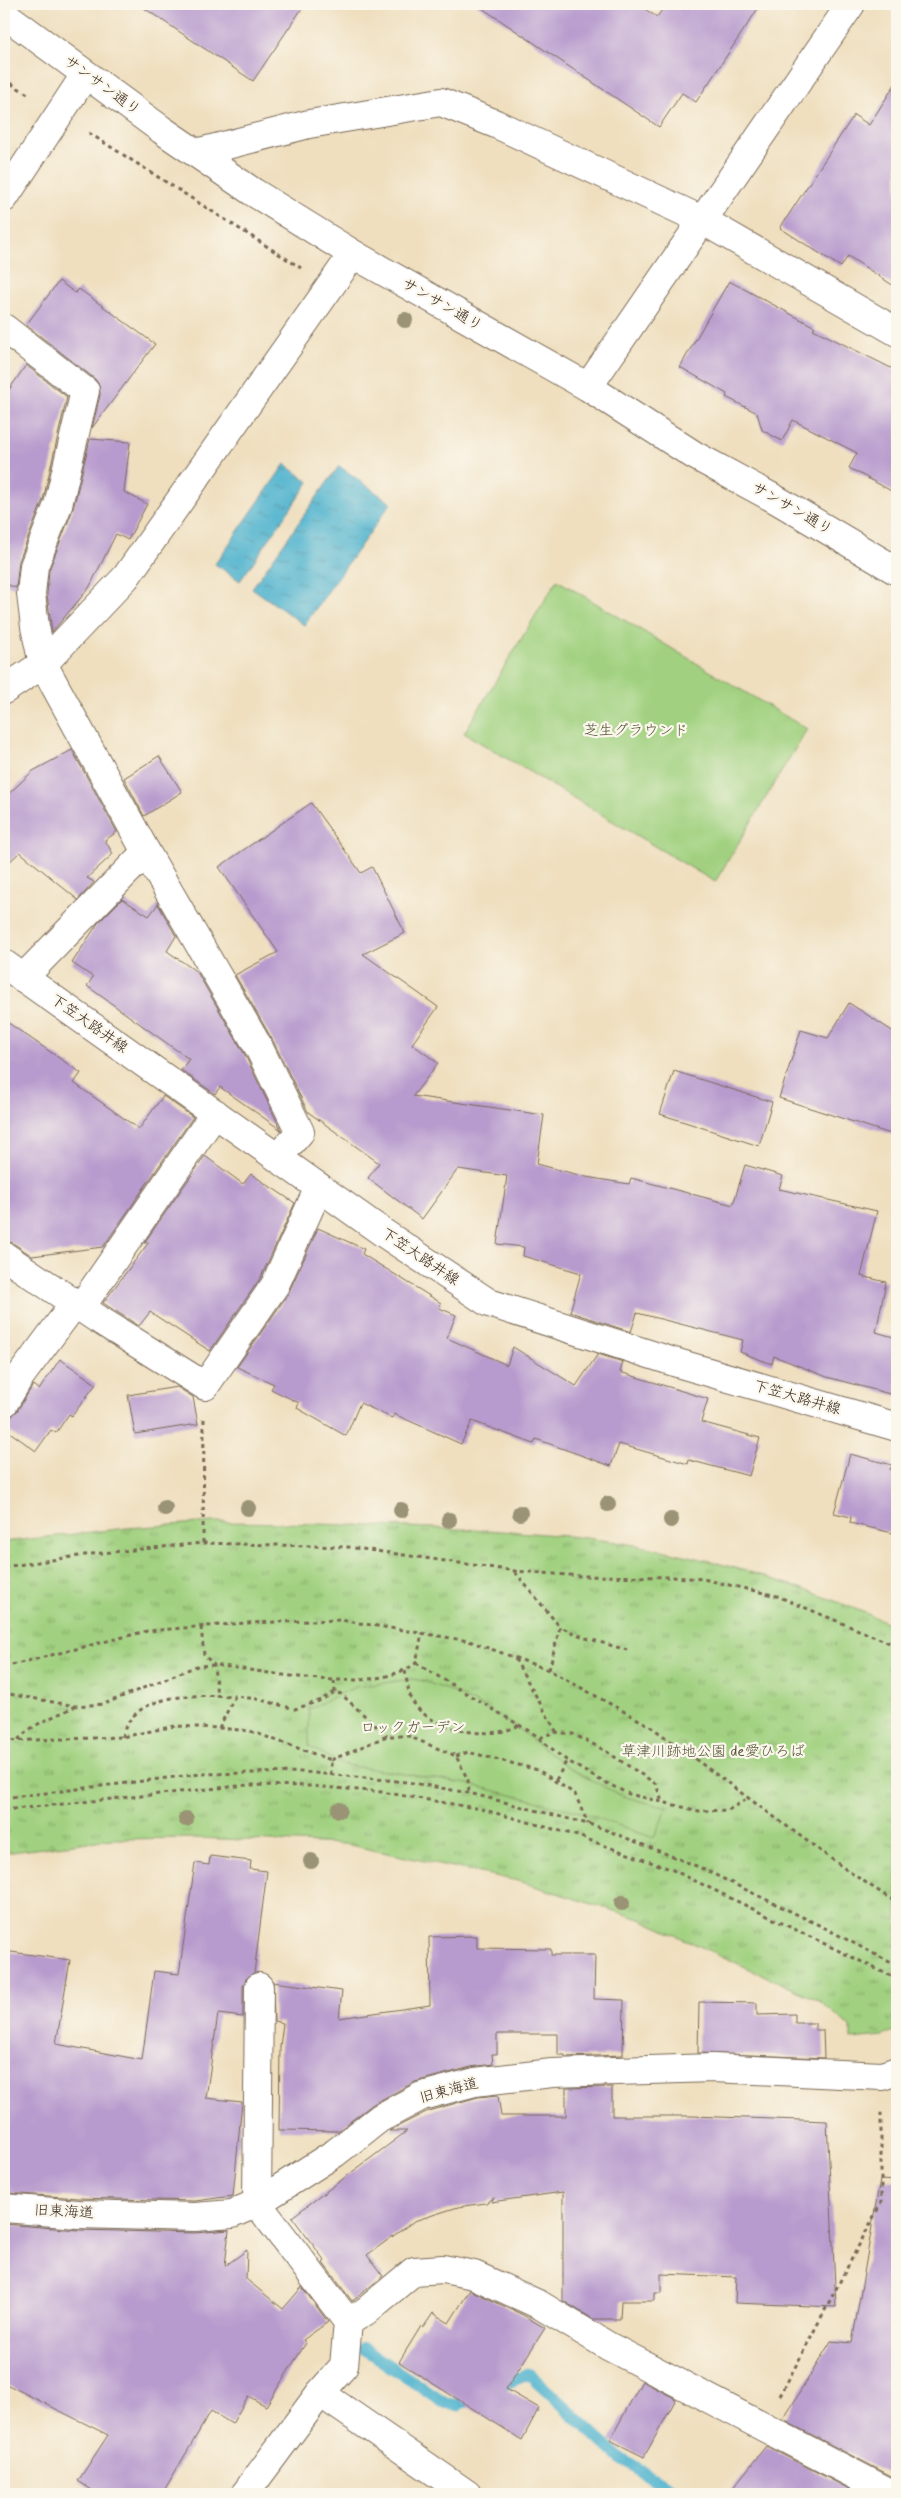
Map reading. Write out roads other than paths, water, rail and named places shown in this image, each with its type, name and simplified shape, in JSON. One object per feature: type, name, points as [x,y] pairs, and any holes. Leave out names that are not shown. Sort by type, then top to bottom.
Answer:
[{"type":"street","points":[[588,387],[851,4]]},
{"type":"street","name":"サンサン通り","points":[[4,14],[85,76],[196,153],[353,254],[588,387],[694,455],[777,500],[897,571]]},
{"type":"street","points":[[4,198],[85,76]]},
{"type":"street","points":[[196,153],[309,124],[441,102],[496,124],[702,220],[897,332]]},
{"type":"street","points":[[4,690],[44,664],[126,576],[353,254]]},
{"type":"street","points":[[4,328],[85,392],[58,505],[34,566],[31,594],[35,627],[44,664],[146,852],[260,1048],[300,1132],[279,1156]]},
{"type":"street","points":[[13,971],[146,852]]},
{"type":"street","name":"下笠大路井線","points":[[13,971],[279,1156],[319,1187],[489,1303],[674,1362],[897,1428]]},
{"type":"street","points":[[4,1403],[19,1378],[78,1305],[216,1113]]},
{"type":"street","points":[[4,1256],[204,1386],[275,1285],[319,1187]]},
{"type":"street","points":[[245,2494],[320,2393],[344,2366],[348,2322],[257,2203],[259,1988]]},
{"type":"street","name":"旧東海道","points":[[4,2208],[78,2214],[195,2217],[232,2214],[257,2203],[335,2153],[380,2118],[422,2096],[475,2082],[552,2073],[714,2068],[889,2073]]},
{"type":"street","points":[[348,2322],[366,2312],[414,2271],[443,2269],[474,2275],[540,2306],[608,2346],[892,2494]]},
{"type":"street","points":[[320,2393],[467,2494]]},
{"type":"water","points":[[285,464],[309,482],[240,581],[215,564]]},
{"type":"water","points":[[339,466],[391,503],[304,625],[252,588]]},
{"type":"waterway","points":[[363,2348],[446,2404],[457,2405],[478,2395]]},
{"type":"waterway","points":[[497,2387],[529,2374],[622,2460],[680,2494]]},
{"type":"park label","name":"芝生グラウンド","points":[[636,731]]},
{"type":"park label","name":"ロックガーデン","points":[[413,1728]]},
{"type":"park label","name":"草津川跡地公園 de愛ひろば","points":[[713,1752]]}]
